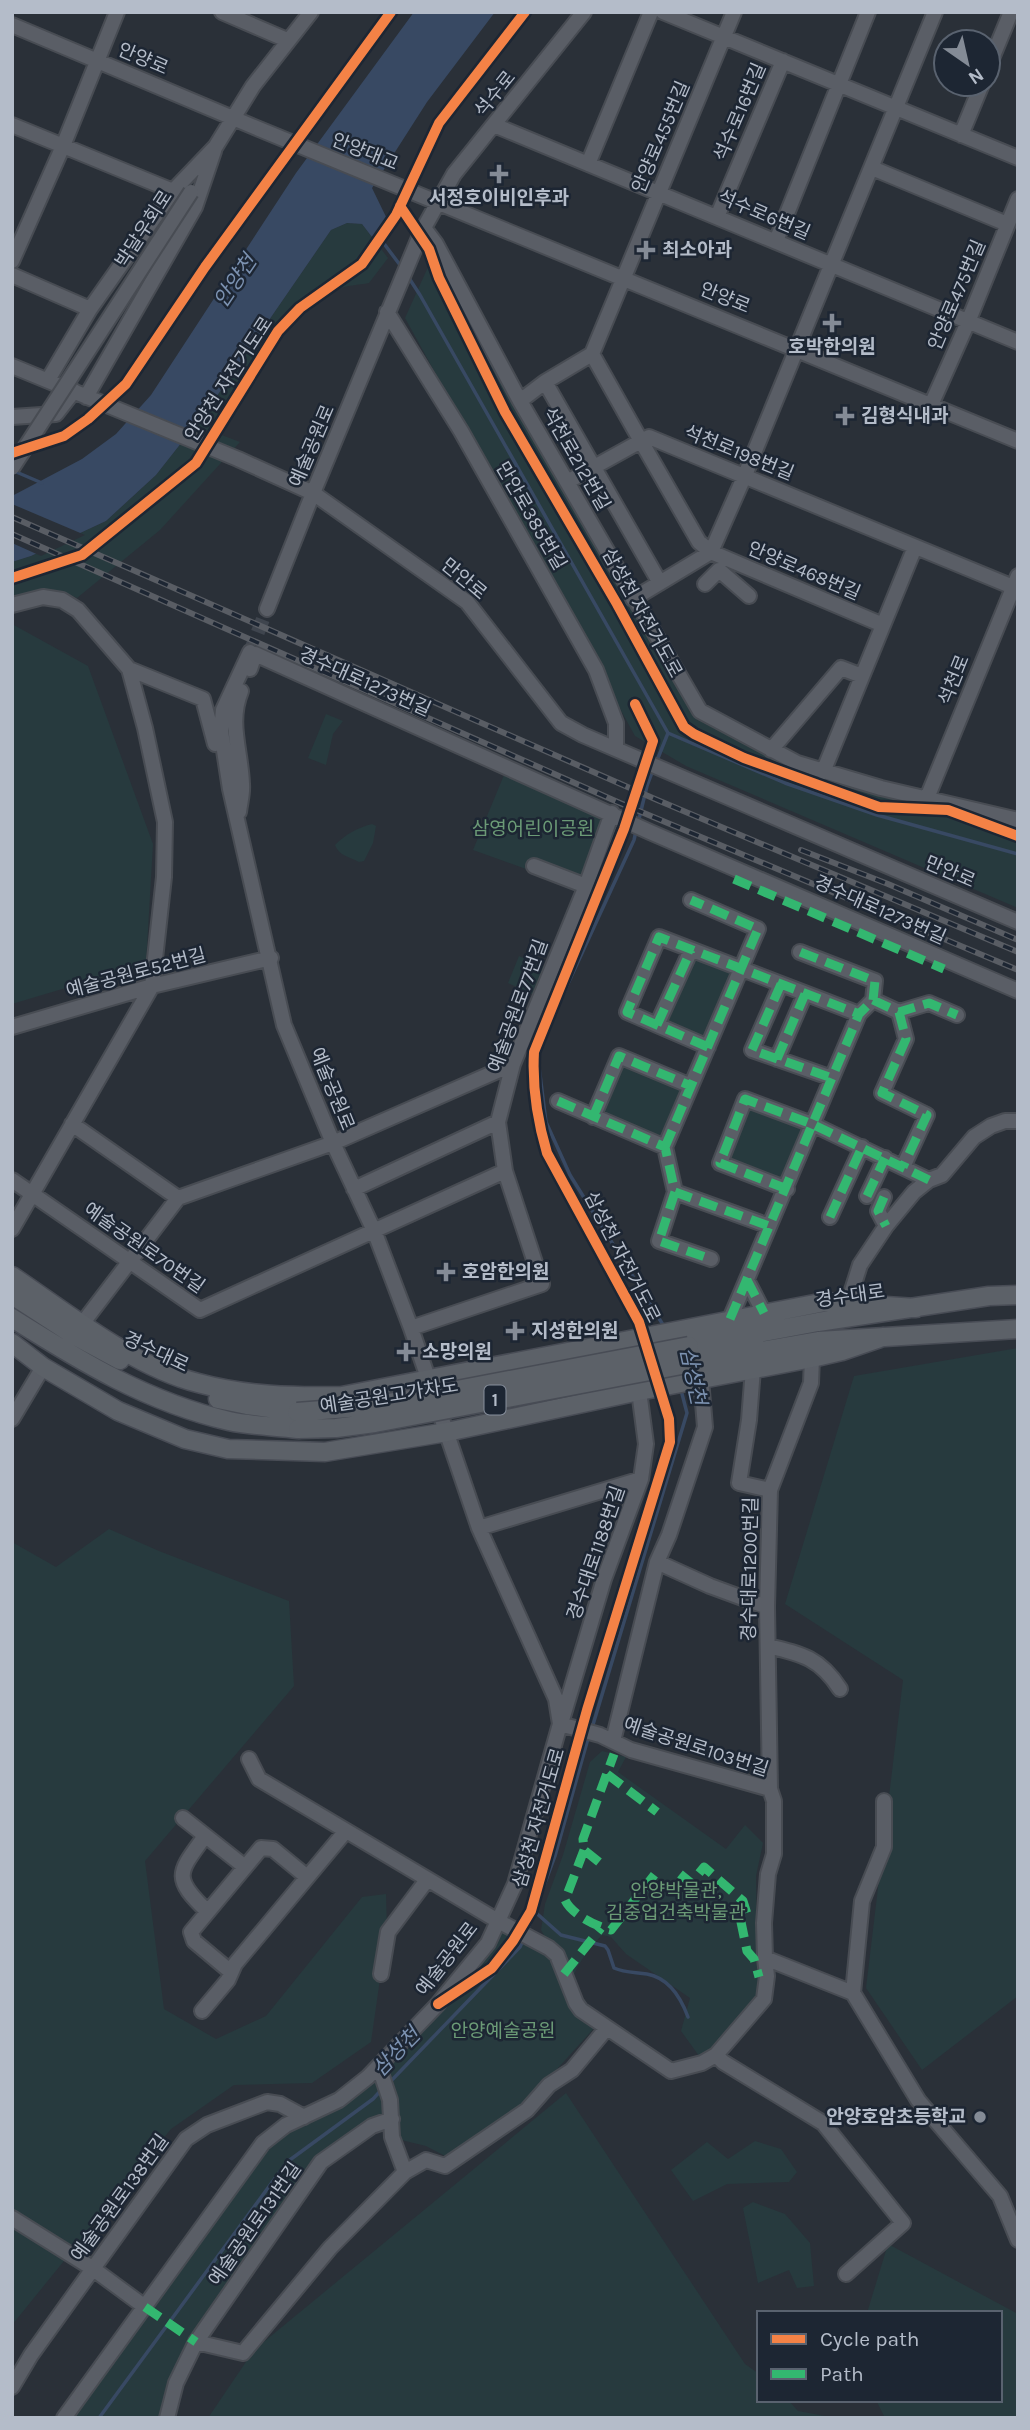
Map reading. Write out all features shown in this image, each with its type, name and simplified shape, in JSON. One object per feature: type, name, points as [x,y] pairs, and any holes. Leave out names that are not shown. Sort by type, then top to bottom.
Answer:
[{"type":"main road","points":[[12,1276],[82,1324],[148,1364],[195,1383],[293,1397],[342,1395],[825,1301],[916,1308]]},
{"type":"main road","name":"경수대로","points":[[12,1295],[72,1334],[142,1372],[199,1394],[298,1421]]},
{"type":"main road","name":"경수대로","points":[[694,1367],[818,1322],[989,1296],[1018,1295]]},
{"type":"main road","name":"경수대로","points":[[12,1318],[130,1388],[189,1410],[231,1421],[298,1421]]},
{"type":"main road","name":"경수대로","points":[[694,1367],[818,1341],[1018,1329]]},
{"type":"main road","points":[[12,1343],[43,1367],[118,1411],[185,1439],[228,1449],[325,1452],[447,1432],[645,1390],[694,1367],[753,1368],[842,1352],[883,1337]]},
{"type":"main road","name":"예술공원고가차도","points":[[298,1421],[373,1406],[694,1367]]},
{"type":"street","points":[[12,261],[63,146],[117,12]]},
{"type":"street","points":[[222,12],[287,40]]},
{"type":"street","name":"박달우회로","points":[[12,468],[191,191],[253,86],[311,12]]},
{"type":"street","name":"석수로","points":[[440,202],[454,174],[584,12]]},
{"type":"street","points":[[587,164],[651,12]]},
{"type":"street","name":"석수로16번길","points":[[663,12],[1018,158]]},
{"type":"street","name":"안양로455번길","points":[[593,354],[734,12]]},
{"type":"street","points":[[776,241],[868,12]]},
{"type":"street","points":[[633,599],[711,552],[935,12]]},
{"type":"street","points":[[1002,34],[1011,12]]},
{"type":"street","name":"안양로","points":[[12,24],[259,129]]},
{"type":"street","name":"석수로16번길","points":[[717,217],[783,61]]},
{"type":"street","points":[[961,135],[976,98]]},
{"type":"street","points":[[12,125],[173,191]]},
{"type":"street","name":"석수로6번길","points":[[495,125],[1018,342]]},
{"type":"street","name":"안양대교","points":[[259,129],[417,194]]},
{"type":"street","points":[[48,380],[90,309],[173,191],[216,146]]},
{"type":"street","points":[[12,417],[56,414],[84,396],[195,207],[216,146]]},
{"type":"street","points":[[872,168],[1007,225]]},
{"type":"street","name":"안양로","points":[[417,194],[1018,441]]},
{"type":"street","name":"안양로475번길","points":[[931,405],[1018,199]]},
{"type":"street","points":[[422,230],[440,202]]},
{"type":"street","name":"예술공원로","points":[[267,609],[422,230]]},
{"type":"street","name":"석천로212번길","points":[[422,230],[436,244],[520,401],[700,711],[797,763],[823,772],[1018,820]]},
{"type":"street","points":[[12,275],[90,309]]},
{"type":"street","name":"만안로385번길","points":[[387,312],[461,431],[597,670],[616,723],[616,748]]},
{"type":"street","points":[[520,401],[545,382],[593,354],[640,441],[567,482]]},
{"type":"street","points":[[12,366],[84,396]]},
{"type":"street","points":[[545,382],[660,583]]},
{"type":"street","name":"만안로","points":[[84,396],[313,493],[467,602],[561,723],[1018,922]]},
{"type":"street","name":"석천로198번길","points":[[640,441],[649,436],[915,547],[1016,584]]},
{"type":"street","name":"안양로468번길","points":[[640,441],[699,542],[711,552],[883,625]]},
{"type":"street","points":[[823,772],[915,547]]},
{"type":"street","points":[[705,584],[719,570],[749,596]]},
{"type":"street","name":"석천로","points":[[927,798],[1016,584]]},
{"type":"street","points":[[12,605],[43,597],[62,600],[78,610],[129,669],[145,727],[165,822],[164,877],[152,986],[12,1229]]},
{"type":"street","name":"예술공원로","points":[[64,2418],[263,2143],[286,2125],[339,2100],[381,2071],[502,1923],[565,1726],[556,1699],[479,1528],[411,1328],[374,1231],[333,1143],[284,1025],[221,731],[223,710],[250,652]]},
{"type":"street","name":"경수대로1273번길","points":[[238,820],[243,786],[234,727],[235,706],[256,654],[614,814],[785,895],[1018,991]]},
{"type":"street","points":[[771,750],[841,668],[862,676]]},
{"type":"street","points":[[129,669],[203,699],[227,797],[238,820]]},
{"type":"street","name":"예술공원로77번길","points":[[411,1328],[542,1284],[505,1171],[498,1122],[513,1064],[614,814]]},
{"type":"street","points":[[534,866],[586,886]]},
{"type":"street","points":[[734,879],[785,895],[944,969]]},
{"type":"street","points":[[691,900],[758,929],[665,1147],[676,1192],[659,1241],[711,1259]]},
{"type":"street","points":[[708,1047],[627,1012],[659,937],[859,1014]]},
{"type":"street","points":[[657,1025],[691,950]]},
{"type":"street","points":[[730,1320],[859,1014],[873,1000],[875,981],[800,952]]},
{"type":"street","name":"예술공원로52번길","points":[[12,1027],[152,986],[271,958]]},
{"type":"street","points":[[781,984],[752,1050],[832,1079]]},
{"type":"street","points":[[777,1059],[806,994]]},
{"type":"street","points":[[873,1000],[899,1012],[929,1003],[957,1015]]},
{"type":"street","points":[[899,1012],[906,1040],[882,1093],[927,1115],[903,1167]]},
{"type":"street","points":[[593,1116],[619,1056],[691,1086]]},
{"type":"street","points":[[82,1324],[178,1198],[333,1143],[513,1064]]},
{"type":"street","points":[[787,1189],[720,1163],[744,1098],[812,1124],[929,1180]]},
{"type":"street","points":[[558,1101],[665,1147]]},
{"type":"street","points":[[848,1303],[860,1265],[886,1226],[914,1192],[929,1180],[942,1175],[974,1137],[991,1126],[1005,1121],[1018,1121]]},
{"type":"street","points":[[354,1189],[498,1122]]},
{"type":"street","points":[[72,1124],[178,1198]]},
{"type":"street","points":[[830,1217],[862,1147]]},
{"type":"street","points":[[867,1196],[885,1158]]},
{"type":"street","points":[[374,1231],[505,1171]]},
{"type":"street","name":"예술공원로70번길","points":[[12,1180],[200,1310],[374,1231]]},
{"type":"street","points":[[676,1192],[769,1226]]},
{"type":"street","points":[[884,1197],[878,1211],[886,1226]]},
{"type":"street","points":[[747,1280],[764,1313]]},
{"type":"street","name":"경수대로1200번길","points":[[770,1789],[766,1607],[770,1490],[811,1383],[812,1358]]},
{"type":"street","points":[[12,1419],[43,1367]]},
{"type":"street","points":[[606,1738],[657,1562],[669,1535],[705,1427],[694,1367]]},
{"type":"street","points":[[753,1368],[749,1420],[739,1483],[770,1490]]},
{"type":"street","name":"경수대로1188번길","points":[[565,1726],[604,1579],[641,1479],[646,1444],[645,1390]]},
{"type":"street","points":[[479,1528],[641,1479]]},
{"type":"street","points":[[657,1562],[766,1607]]},
{"type":"street","points":[[768,1646],[808,1656],[821,1664],[840,1689]]},
{"type":"street","name":"예술공원로103번길","points":[[565,1726],[606,1738],[631,1750],[770,1789],[774,1801],[774,1854],[768,1874],[764,1923],[767,1976],[764,1999],[716,2055]]},
{"type":"street","points":[[249,1759],[260,1779],[345,1832],[557,1955],[581,2011],[671,2071],[702,2063],[716,2055],[723,2062],[823,2123],[903,2223],[846,2274]]},
{"type":"street","points":[[884,1801],[884,1847],[862,1901],[853,1993],[918,2100],[1000,2196],[1018,2240]]},
{"type":"street","points":[[183,1818],[245,1867]]},
{"type":"street","points":[[202,2011],[228,1980],[235,1964],[345,1832]]},
{"type":"street","points":[[205,1836],[187,1858],[182,1871],[187,1892],[207,1911]]},
{"type":"street","points":[[231,1972],[194,1941],[191,1932],[207,1911],[261,1848],[273,1849],[307,1877]]},
{"type":"street","points":[[381,1974],[388,1932],[427,1880]]},
{"type":"street","points":[[765,1958],[853,1993]]},
{"type":"street","points":[[167,2418],[176,2383],[196,2342],[243,2353],[330,2248],[405,2172],[426,2160],[445,2166],[527,2110],[549,2085],[572,2070],[606,2029]]},
{"type":"street","points":[[381,2071],[390,2101],[392,2137],[405,2172]]},
{"type":"street","name":"예술공원로138번길","points":[[12,2387],[31,2355],[186,2139],[207,2125],[267,2102],[280,2104],[304,2117]]},
{"type":"street","name":"예술공원로131번길","points":[[196,2342],[321,2162],[372,2126],[392,2119]]},
{"type":"street","points":[[12,2218],[92,2269],[145,2307]]},
{"type":"green space","points":[[347,223],[362,224],[388,258],[369,283],[341,288],[316,302],[282,334],[219,434],[240,442],[160,530],[77,598],[45,592],[12,597],[12,562],[106,521],[156,475],[208,409],[331,230]]},
{"type":"green space","points":[[433,256],[696,716],[769,754],[1018,826],[1018,908],[686,766],[635,736],[405,318]]},
{"type":"green space","points":[[12,624],[88,666],[153,844],[146,964],[12,1004]]},
{"type":"green space","points":[[326,714],[343,721],[333,734],[326,765],[308,758]]},
{"type":"green space","name":"삼영어린이공원","points":[[504,775],[606,815],[576,887],[473,850]]},
{"type":"green space","points":[[372,824],[376,826],[373,843],[364,861],[359,862],[337,849],[335,845],[348,835]]},
{"type":"green space","points":[[691,950],[741,969],[708,1047],[657,1025]]},
{"type":"green space","points":[[519,956],[544,967],[532,994],[508,983]]},
{"type":"green space","points":[[619,1056],[691,1086],[665,1147],[593,1117]]},
{"type":"green space","points":[[745,1099],[812,1124],[787,1189],[720,1163]]},
{"type":"green space","points":[[1018,1348],[1018,1996],[922,2070],[866,1988],[903,1680],[785,1604],[854,1376]]},
{"type":"green space","points":[[109,1529],[289,1601],[294,1686],[145,1861],[164,2009],[216,2039],[266,2016],[362,1897],[386,1894],[387,1930],[371,2042],[312,2083],[234,2085],[171,2129],[12,2325],[12,1542],[56,1567]]},
{"type":"green space","name":"안양박물관, 김중업건축박물관","points":[[602,1751],[626,1757],[618,1772],[726,1849],[745,1825],[763,1843],[756,1876],[757,1955],[764,1977],[759,2001],[702,2060],[681,2031],[690,1998],[626,1954],[611,1937],[602,1935],[584,1957],[571,1982],[541,1930],[545,1904],[563,1855],[590,1762]]},
{"type":"green space","name":"안양예술공원","points":[[499,1922],[544,1946],[597,2025],[529,2100],[445,2156],[426,2146],[393,2138],[393,2120],[322,2163],[197,2343],[169,2418],[68,2418],[146,2308],[287,2126],[369,2078]]},
{"type":"green space","points":[[566,2093],[745,2364],[757,2373],[757,2402],[790,2402],[798,2411],[836,2418],[208,2418],[254,2350]]},
{"type":"green space","points":[[755,2141],[781,2149],[797,2172],[789,2182],[727,2184],[693,2201],[671,2170],[707,2142],[728,2159]]},
{"type":"green space","points":[[753,2202],[785,2214],[810,2243],[814,2286],[797,2288],[789,2270],[758,2283],[743,2208]]},
{"type":"green space","points":[[888,2244],[1018,2314],[1018,2418],[885,2418],[877,2402],[1002,2402],[1002,2311],[868,2311]]},
{"type":"water","name":"안양천","points":[[414,12],[495,12],[427,102],[372,188],[389,223],[375,241],[362,224],[347,223],[331,230],[208,409],[156,475],[106,521],[12,562],[12,496],[82,459],[116,434],[151,395],[296,173]]},
{"type":"pier","points":[[12,504],[85,535],[41,556],[12,543]]},
{"type":"waterway","name":"삼성천","points":[[376,233],[403,269]]},
{"type":"waterway","name":"삼성천","points":[[407,275],[668,733],[656,763]]},
{"type":"waterway","points":[[14,471],[42,483]]},
{"type":"waterway","points":[[668,733],[785,783],[877,815],[1018,854]]},
{"type":"waterway","name":"삼성천","points":[[638,823],[653,770]]},
{"type":"waterway","name":"삼성천","points":[[636,831],[537,1051],[546,1122],[570,1175],[665,1328]]},
{"type":"waterway","name":"삼성천","points":[[592,1728],[687,1413],[681,1390]]},
{"type":"waterway","name":"삼성천","points":[[527,1931],[555,1856],[589,1735]]},
{"type":"waterway","points":[[534,1911],[561,1935],[605,1946],[614,1968],[655,1976],[668,1984],[678,1996],[688,2017]]},
{"type":"waterway","name":"삼성천","points":[[389,2083],[520,1947],[524,1938]]},
{"type":"waterway","name":"삼성천","points":[[99,2418],[287,2162],[373,2099],[383,2088]]},
{"type":"tunnel","points":[[250,652],[267,609]]},
{"type":"railway","points":[[12,517],[655,799],[1018,952]]},
{"type":"railway","points":[[12,534],[620,803],[1018,970]]},
{"type":"railway","points":[[801,850],[1018,940]]},
{"type":"marked path","points":[[734,879],[944,969]]},
{"type":"marked path","points":[[665,1147],[758,929],[691,900]]},
{"type":"marked path","points":[[708,1047],[627,1012],[659,937],[859,1014]]},
{"type":"marked path","points":[[657,1025],[691,950]]},
{"type":"marked path","points":[[730,1319],[859,1014],[873,1000],[875,981],[800,952]]},
{"type":"marked path","points":[[781,984],[752,1050],[832,1078]]},
{"type":"marked path","points":[[777,1059],[805,994]]},
{"type":"marked path","points":[[873,1000],[899,1012],[929,1003],[957,1015]]},
{"type":"marked path","points":[[899,1012],[906,1039],[882,1093],[927,1115],[903,1167]]},
{"type":"marked path","points":[[593,1117],[619,1056],[691,1086]]},
{"type":"marked path","points":[[787,1189],[720,1163],[745,1099],[812,1124],[929,1180]]},
{"type":"marked path","points":[[558,1101],[665,1147],[675,1192],[769,1226]]},
{"type":"marked path","points":[[830,1217],[862,1147]]},
{"type":"marked path","points":[[867,1196],[885,1158]]},
{"type":"marked path","points":[[675,1192],[659,1241],[711,1259]]},
{"type":"marked path","points":[[884,1197],[878,1211],[886,1226]]},
{"type":"marked path","points":[[747,1280],[764,1313]]},
{"type":"marked path","points":[[599,1862],[584,1850],[583,1839],[614,1754]]},
{"type":"marked path","points":[[607,1774],[657,1812]]},
{"type":"marked path","points":[[584,1850],[565,1900],[585,1919],[611,1930],[659,1869]]},
{"type":"marked path","points":[[680,1874],[691,1883],[704,1867],[743,1901],[747,1914],[741,1922],[747,1951],[754,1959],[759,1977]]},
{"type":"marked path","points":[[564,1974],[601,1928]]},
{"type":"marked path","points":[[145,2307],[196,2342]]},
{"type":"cycle path","points":[[12,453],[64,436],[88,419],[126,384],[205,267],[391,12]]},
{"type":"cycle path","name":"안양천 자전거도로","points":[[12,578],[82,555],[196,463],[278,331],[300,308],[362,264],[396,215],[439,123],[525,12]]},
{"type":"cycle path","name":"삼성천 자전거도로","points":[[400,206],[429,249],[439,278],[505,412],[617,604],[684,727],[744,758],[879,807],[948,810],[1018,836]]},
{"type":"cycle path","name":"삼성천 자전거도로","points":[[438,2004],[492,1968],[531,1911],[587,1710],[670,1442],[669,1419],[639,1322],[547,1153],[538,1115],[534,1078],[534,1052],[624,829],[653,741],[635,704]]},
{"type":"place","name":"서정호이비인후과","points":[[499,174]]},
{"type":"place","name":"최소아과","points":[[646,250]]},
{"type":"place","name":"호박한의원","points":[[832,323]]},
{"type":"place","name":"김형식내과","points":[[845,416]]},
{"type":"place","name":"호암한의원","points":[[446,1272]]},
{"type":"place","name":"지성한의원","points":[[515,1331]]},
{"type":"place","name":"소망의원","points":[[406,1352]]},
{"type":"place","name":"안양호암초등학교","points":[[980,2117]]}]
